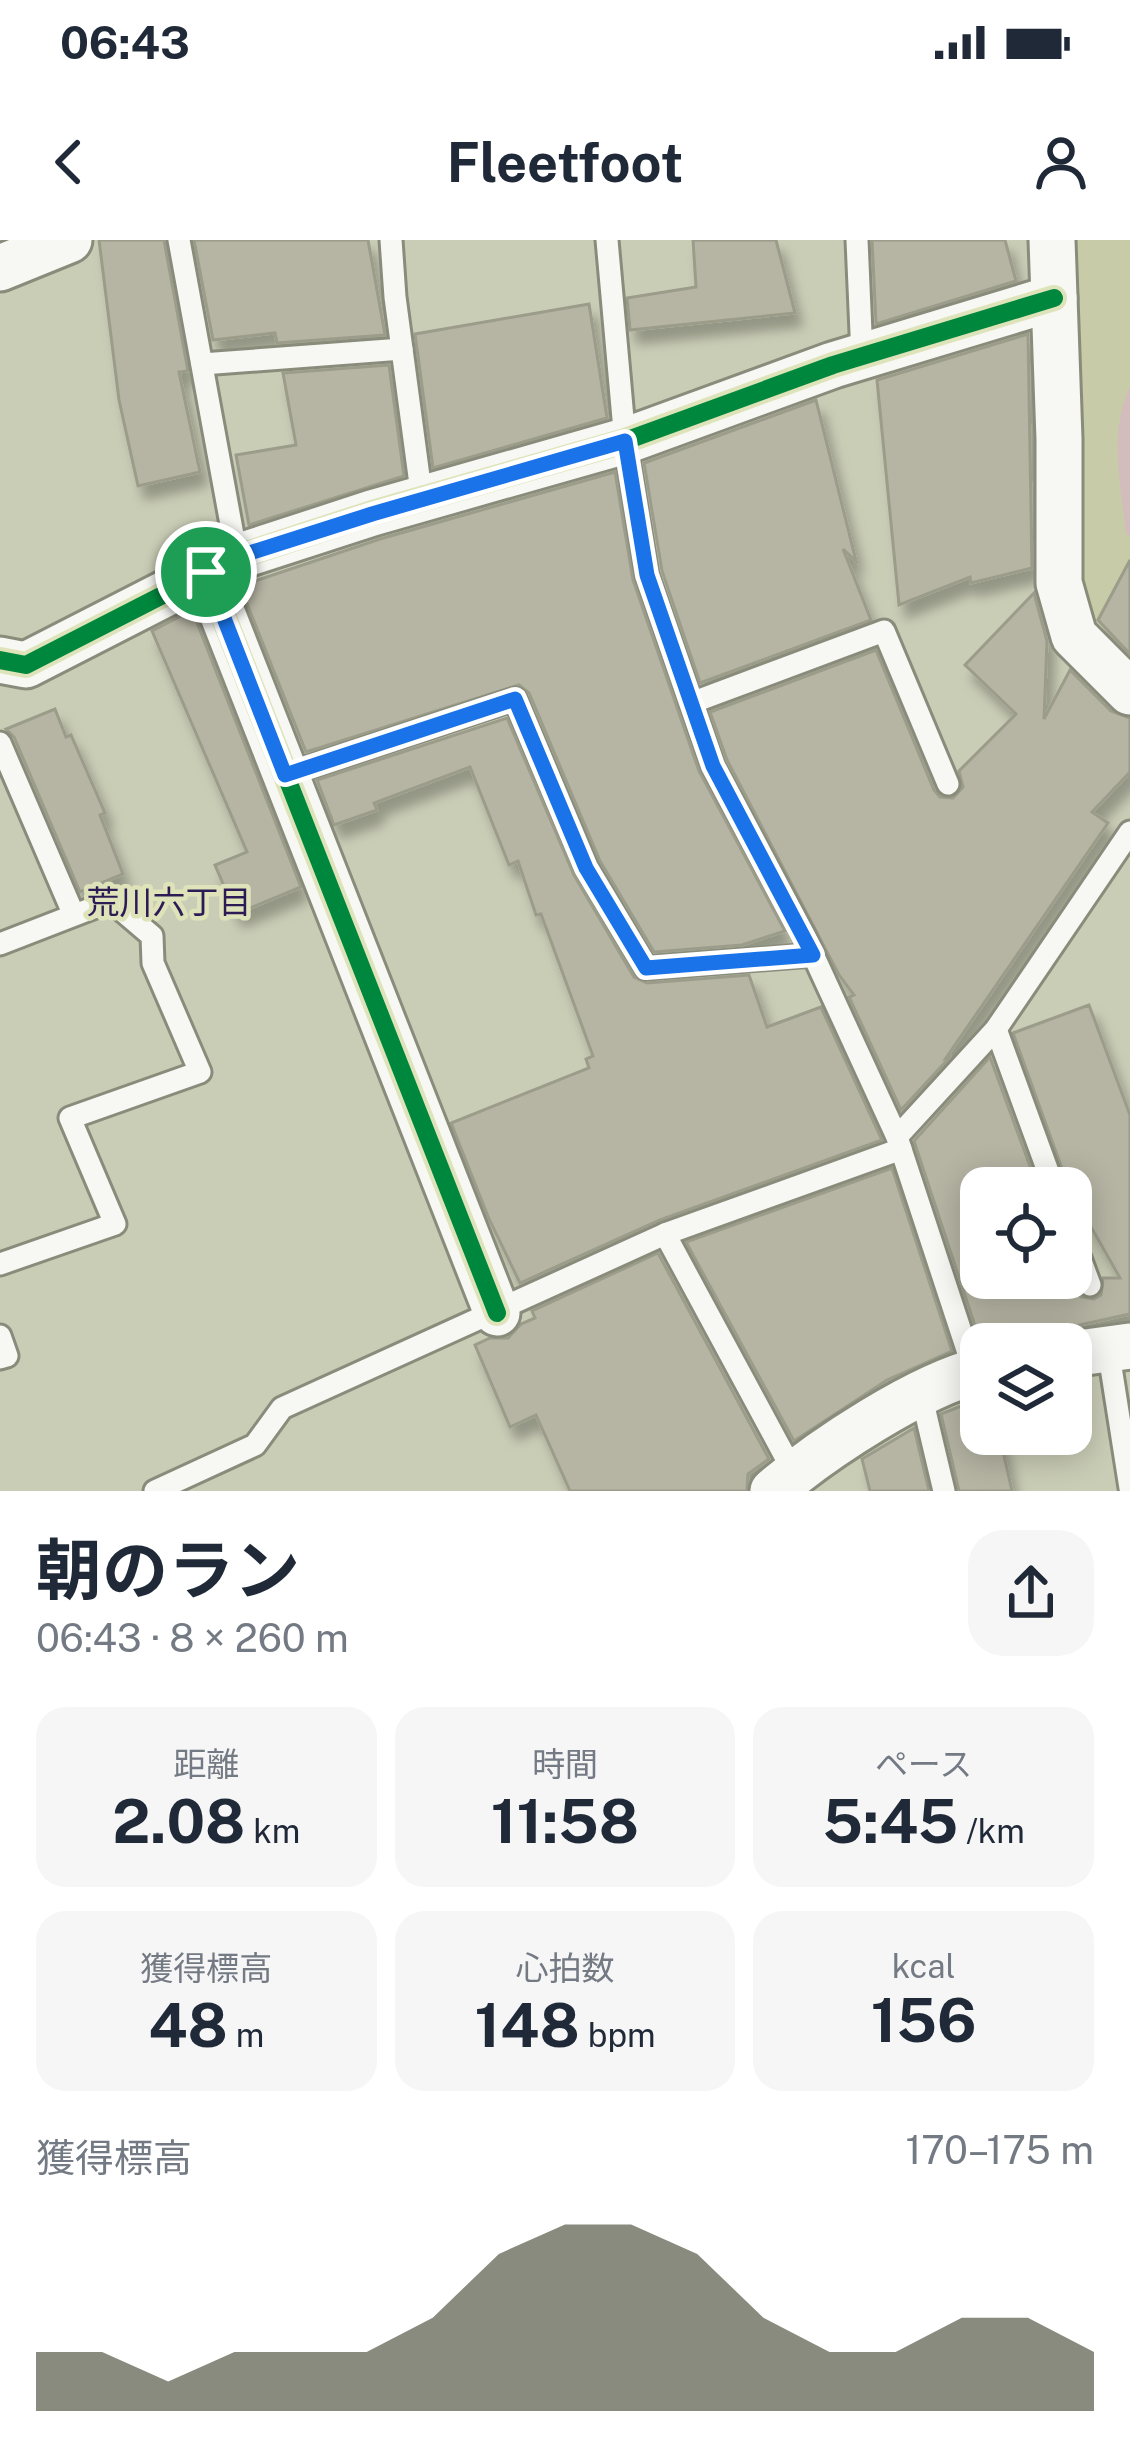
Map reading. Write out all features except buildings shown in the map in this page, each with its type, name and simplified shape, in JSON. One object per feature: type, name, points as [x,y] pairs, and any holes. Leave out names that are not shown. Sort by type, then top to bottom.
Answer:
[{"type":"street","points":[[0,268],[69,240]]},
{"type":"street","points":[[1052,240],[1058,583],[1074,636],[1130,692]]},
{"type":"street","points":[[0,661],[26,664],[222,565],[422,499],[625,441],[862,356],[1054,298]]},
{"type":"street","points":[[222,565],[285,775],[497,1313]]},
{"type":"street","points":[[784,1482],[920,1394],[960,1377]]},
{"type":"lane","points":[[178,240],[202,364],[222,565]]},
{"type":"lane","points":[[392,240],[401,349],[422,499]]},
{"type":"lane","points":[[607,240],[625,441],[647,575],[713,766],[813,955],[899,1143],[962,1323]]},
{"type":"lane","points":[[857,240],[862,356]]},
{"type":"lane","points":[[202,364],[401,349]]},
{"type":"lane","points":[[691,703],[884,631],[948,784]]},
{"type":"lane","points":[[285,775],[515,699],[586,868],[646,968],[813,955]]},
{"type":"lane","points":[[0,743],[73,914]]},
{"type":"lane","points":[[155,1491],[255,1445],[282,1408],[665,1234],[899,1143],[996,1029],[1130,832]]},
{"type":"lane","points":[[0,944],[111,902],[152,936],[153,964],[200,1072],[70,1118],[115,1224],[0,1264]]},
{"type":"lane","points":[[996,1029],[1046,1167]]},
{"type":"lane","points":[[665,1234],[784,1482]]},
{"type":"lane","points":[[0,1336],[7,1355],[0,1358]]},
{"type":"lane","points":[[1103,1350],[1130,1489]]},
{"type":"lane","points":[[920,1394],[944,1491]]},
{"type":"shaded area","points":[[1067,240],[1130,240],[1130,672],[1086,627],[1070,586]]},
{"type":"shaded area","points":[[1130,387],[1130,536],[1126,534],[1118,441]]},
{"type":"cycle path","points":[[0,660],[26,665],[237,557],[625,441],[833,365],[1054,298]]},
{"type":"cycle path","points":[[206,572],[497,1313]]},
{"type":"district","name":"荒川六丁目","points":[[169,902]]},
{"type":"route","points":[[625,441],[647,575],[713,766],[813,955],[646,968],[586,868],[515,699],[285,775],[206,572],[237,557],[372,514],[625,441]]}]
